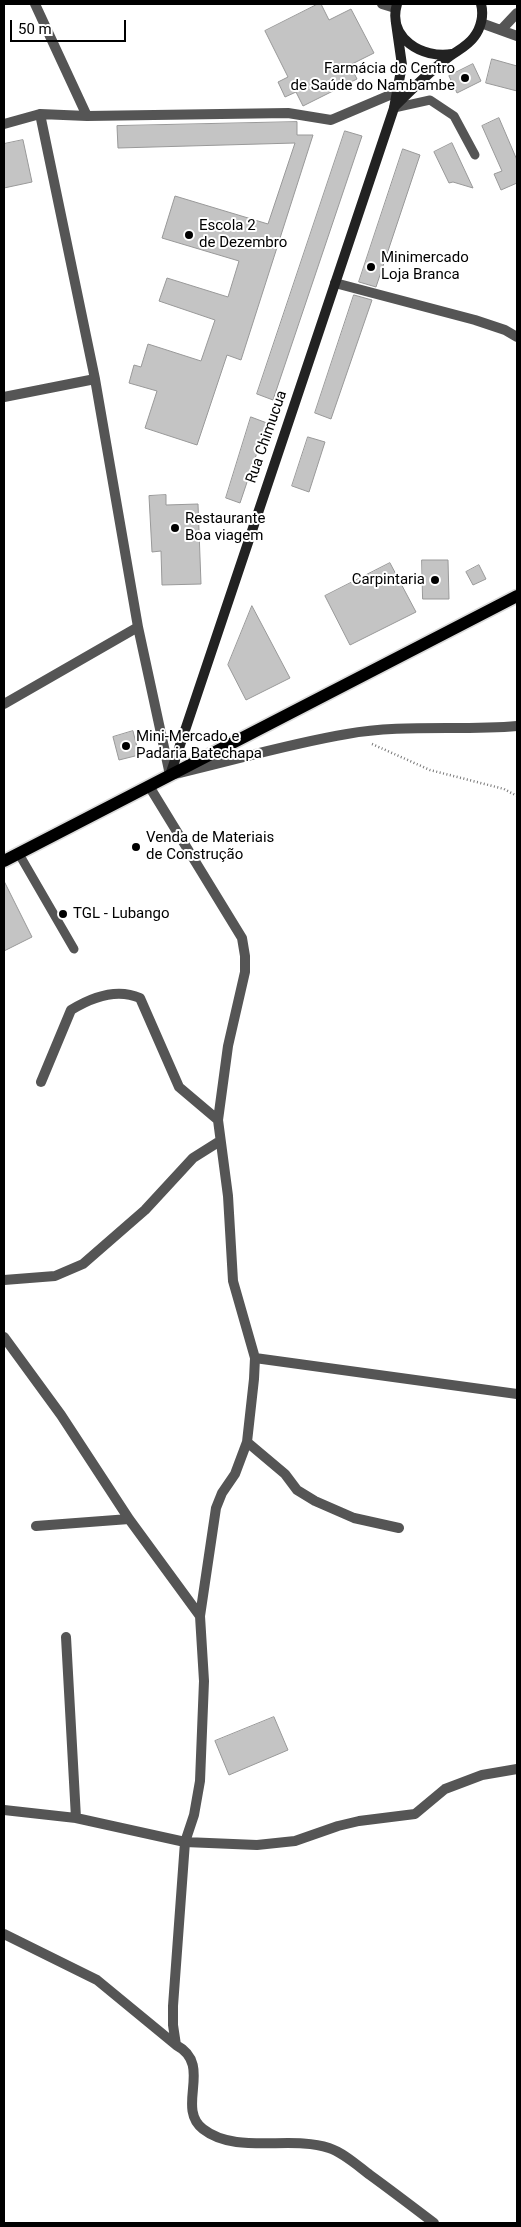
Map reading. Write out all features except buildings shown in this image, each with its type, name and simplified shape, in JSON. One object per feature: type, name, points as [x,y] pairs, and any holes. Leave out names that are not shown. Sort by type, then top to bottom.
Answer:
[{"type":"main road","points":[[4,862],[517,597]]},
{"type":"street","points":[[35,4],[87,116]]},
{"type":"street","points":[[382,4],[396,6]]},
{"type":"street","points":[[481,4],[481,23],[517,36]]},
{"type":"street","name":"Rua Chimucua","points":[[170,775],[394,108],[402,65],[396,22],[396,6]]},
{"type":"street","points":[[501,30],[517,13]]},
{"type":"street","points":[[396,22],[402,36],[412,46],[425,53],[439,56],[453,54]]},
{"type":"street","name":"Rua Chimucua","points":[[394,108],[420,80],[453,54],[466,47],[475,36],[481,23]]},
{"type":"street","points":[[4,124],[40,114],[87,116],[288,113],[331,120],[397,92]]},
{"type":"street","points":[[40,114],[95,379],[138,627],[170,775],[348,734],[419,728],[485,729],[517,726]]},
{"type":"street","points":[[335,283],[475,320],[505,330],[517,338]]},
{"type":"street","points":[[4,397],[95,379]]},
{"type":"street","points":[[4,704],[138,627]]},
{"type":"street","points":[[149,786],[242,938],[245,972],[228,1046],[218,1120],[228,1196],[233,1281],[255,1358],[247,1442],[235,1474],[222,1493],[216,1508],[200,1616],[204,1681],[200,1781],[194,1815],[185,1842],[173,2025],[176,2045]]},
{"type":"street","points":[[41,1082],[71,1010],[80,1004],[111,994],[126,993],[140,998],[179,1087],[218,1120]]},
{"type":"street","points":[[4,1280],[55,1276],[82,1264],[145,1210],[193,1158],[220,1141]]},
{"type":"street","points":[[4,1337],[61,1415],[128,1519],[200,1616]]},
{"type":"street","points":[[255,1358],[517,1394]]},
{"type":"street","points":[[247,1442],[285,1474],[296,1490],[315,1501],[354,1518],[399,1528]]},
{"type":"street","points":[[36,1526],[128,1519]]},
{"type":"street","points":[[66,1637],[76,1818]]},
{"type":"street","points":[[4,1810],[76,1818],[185,1842],[257,1845],[295,1841],[338,1826],[415,1814],[446,1789],[482,1775],[517,1769]]},
{"type":"street","points":[[4,1934],[97,1980],[176,2045],[185,2050],[190,2056],[194,2070],[192,2109],[202,2129],[221,2139],[260,2144],[299,2142],[330,2148],[348,2158],[434,2223]]},
{"type":"lane","points":[[394,108],[430,100],[454,116],[475,154]]},
{"type":"lane","points":[[19,854],[74,949]]},
{"type":"path","points":[[348,734],[430,770],[504,789],[517,796]]},
{"type":"place","name":"Farmácia do Centro de Saúde do Nambambe","points":[[465,78]]},
{"type":"place","name":"Escola 2 de Dezembro","points":[[189,235]]},
{"type":"place","name":"Minimercado Loja Branca","points":[[371,267]]},
{"type":"place","name":"Restaurante Boa viagem","points":[[175,528]]},
{"type":"place","name":"Carpintaria","points":[[435,580]]},
{"type":"place","name":"Mini-Mercado e Padaria Batechapa","points":[[126,746]]},
{"type":"place","name":"Venda de Materiais de Construção","points":[[136,847]]},
{"type":"place","name":"TGL - Lubango","points":[[63,914]]}]
